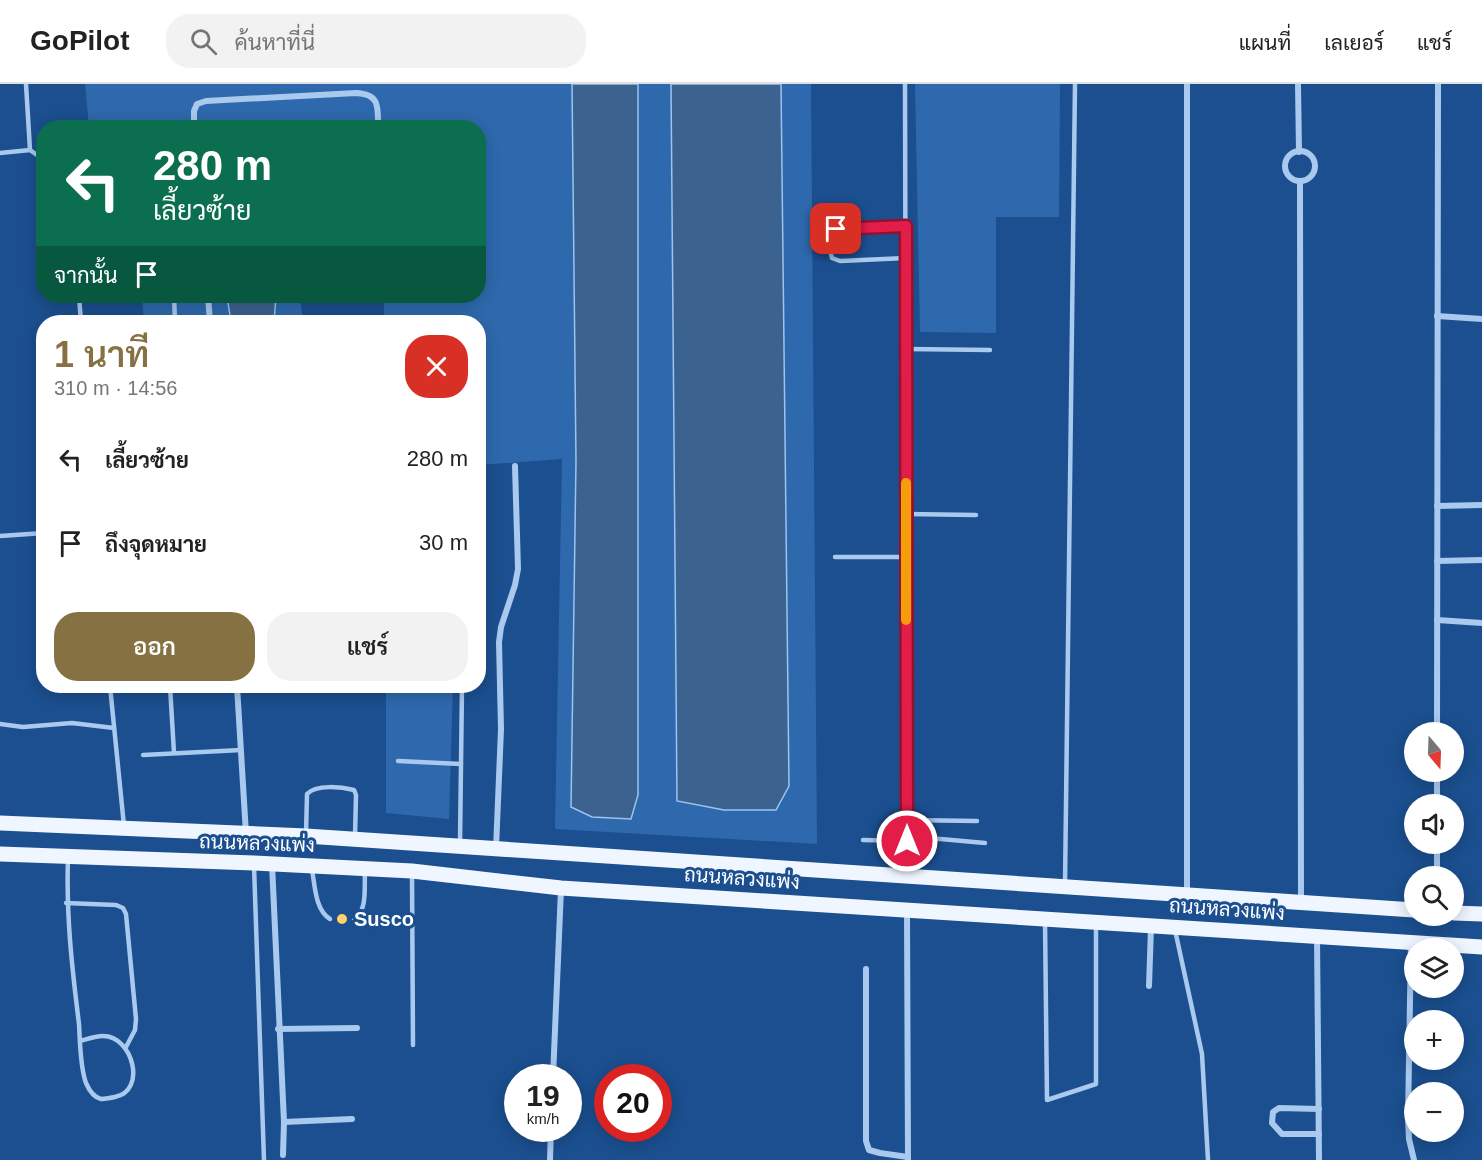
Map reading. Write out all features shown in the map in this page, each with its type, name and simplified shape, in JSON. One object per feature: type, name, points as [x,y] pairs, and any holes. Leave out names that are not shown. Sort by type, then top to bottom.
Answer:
[{"type":"main road","name":"ถนนหลวงแพ่ง","points":[[0,823],[306,836],[1404,909]]},
{"type":"main road","name":"ถนนหลวงแพ่ง","points":[[0,854],[365,868],[561,888],[1404,942]]},
{"type":"main road","points":[[1464,914],[1482,915]]},
{"type":"main road","name":"ถนนหลวงแพ่ง","points":[[1464,946],[1482,947]]},
{"type":"street","points":[[1187,84],[1187,895]]},
{"type":"street","points":[[1298,84],[1299,152]]},
{"type":"street","points":[[1437,722],[1438,84]]},
{"type":"street","points":[[194,120],[197,104],[206,101],[356,93],[366,93],[375,99],[378,120]]},
{"type":"street","points":[[1304,152],[1312,157],[1315,170],[1309,178],[1300,181],[1288,174],[1286,165],[1290,156],[1304,152]]},
{"type":"street","points":[[1300,181],[1301,902]]},
{"type":"street","points":[[1437,316],[1482,319]]},
{"type":"street","points":[[496,849],[501,729],[499,642],[501,627],[518,569],[515,466]]},
{"type":"street","points":[[1437,506],[1482,505]]},
{"type":"street","points":[[1437,561],[1482,560]]},
{"type":"street","points":[[1437,620],[1482,623]]},
{"type":"street","points":[[237,693],[246,834]]},
{"type":"street","points":[[272,864],[284,1122],[283,1155]]},
{"type":"street","points":[[554,1064],[561,888]]},
{"type":"street","points":[[866,969],[866,1141],[869,1150],[908,1159],[907,910]]},
{"type":"street","points":[[1149,987],[1152,926]]},
{"type":"street","points":[[1317,936],[1319,1160]]},
{"type":"street","points":[[1410,998],[1408,1118],[1409,1139],[1414,1160]]},
{"type":"street","points":[[278,1029],[357,1028]]},
{"type":"street","points":[[1319,1109],[1279,1108],[1274,1112],[1272,1124],[1282,1134],[1319,1134]]},
{"type":"street","points":[[284,1122],[352,1119]]},
{"type":"street","points":[[550,1160],[551,1142]]},
{"type":"lane","points":[[26,84],[30,150]]},
{"type":"lane","points":[[905,84],[907,877]]},
{"type":"lane","points":[[1065,887],[1075,84]]},
{"type":"lane","points":[[0,153],[30,150],[36,154]]},
{"type":"lane","points":[[906,226],[836,229],[830,236],[832,258],[840,261],[906,258]]},
{"type":"lane","points":[[906,349],[990,350]]},
{"type":"lane","points":[[906,514],[976,515]]},
{"type":"lane","points":[[0,536],[36,534]]},
{"type":"lane","points":[[835,556],[906,557]]},
{"type":"lane","points":[[111,693],[124,827]]},
{"type":"lane","points":[[170,693],[174,753]]},
{"type":"lane","points":[[460,846],[462,693]]},
{"type":"lane","points":[[0,724],[23,727],[72,723],[114,728]]},
{"type":"lane","points":[[143,755],[241,750]]},
{"type":"lane","points":[[398,761],[461,764]]},
{"type":"lane","points":[[306,836],[307,794],[311,789],[348,789],[354,790],[356,795],[355,840]]},
{"type":"lane","points":[[907,820],[977,821]]},
{"type":"lane","points":[[863,840],[907,839],[985,843]]},
{"type":"lane","points":[[68,856],[66,903],[80,1041],[86,1082],[93,1095],[102,1099],[119,1096],[126,1092],[132,1085],[133,1073],[126,1047],[117,1040],[103,1035],[80,1041]]},
{"type":"lane","points":[[254,863],[264,1160]]},
{"type":"lane","points":[[311,866],[320,909],[330,919]]},
{"type":"lane","points":[[354,920],[363,909],[365,868]]},
{"type":"lane","points":[[412,871],[413,1045]]},
{"type":"lane","points":[[66,903],[116,906],[123,908],[126,914],[136,1019],[135,1029],[126,1047]]},
{"type":"lane","points":[[1045,919],[1047,1100],[1096,1084],[1095,922]]},
{"type":"lane","points":[[1174,927],[1202,1054],[1208,1160]]},
{"type":"shaded area","points":[[85,84],[811,84],[817,844],[555,829],[562,459],[486,464],[486,315],[384,315],[384,303],[486,303],[486,120],[88,120]]},
{"type":"shaded area","points":[[572,84],[638,84],[638,795],[631,819],[592,817],[571,807],[576,461]]},
{"type":"shaded area","points":[[671,84],[781,84],[789,786],[776,810],[724,810],[677,801]]},
{"type":"shaded area","points":[[915,84],[1060,84],[1059,217],[996,217],[996,333],[920,332]]},
{"type":"shaded area","points":[[143,303],[301,303],[302,315],[143,315]]},
{"type":"shaded area","points":[[228,303],[275,303],[275,315],[230,315]]},
{"type":"shaded area","points":[[386,693],[453,693],[449,819],[386,813]]},
{"type":"slow traffic","points":[[906,483],[906,620]]},
{"type":"place","name":"Susco","points":[[342,919]]},
{"type":"route","points":[[836,229],[906,226],[907,841]]}]
